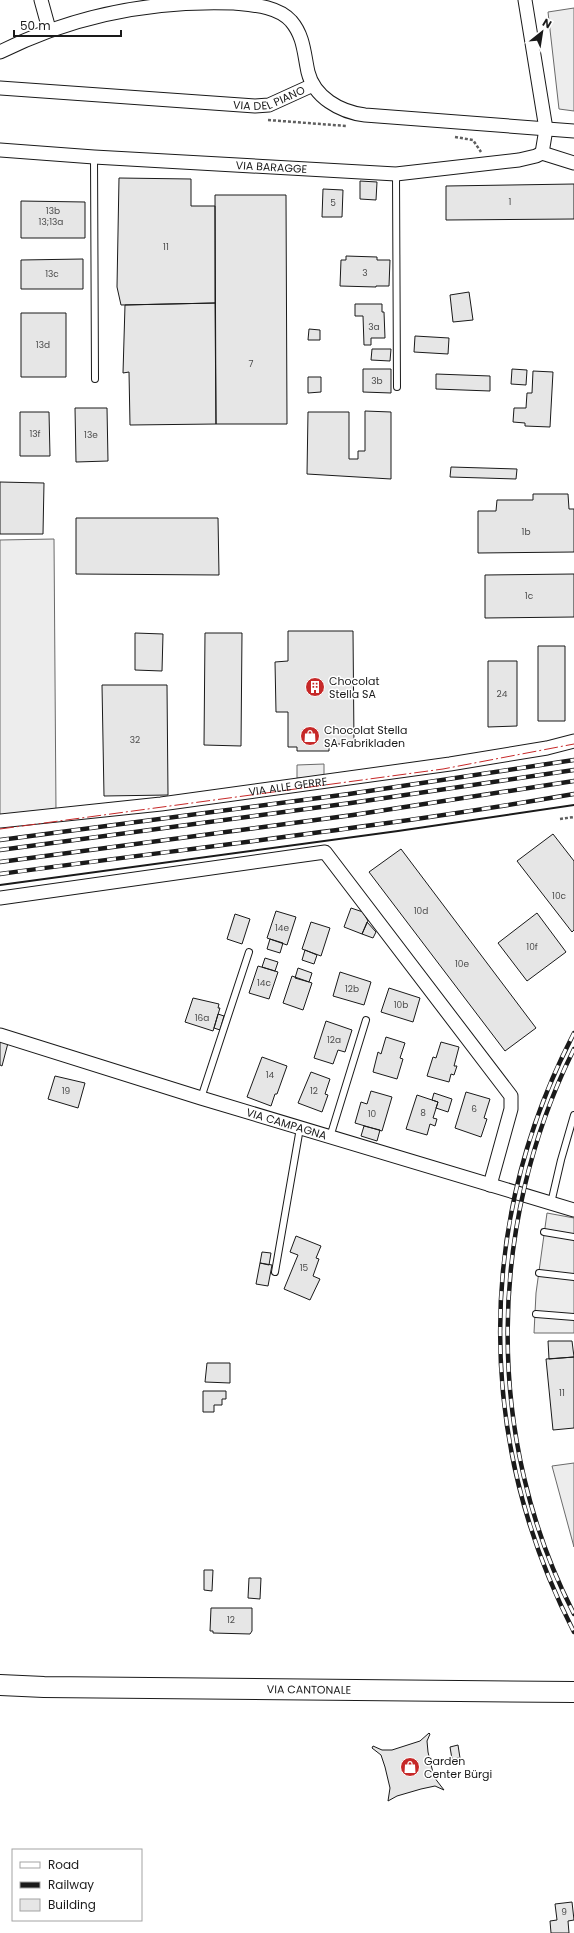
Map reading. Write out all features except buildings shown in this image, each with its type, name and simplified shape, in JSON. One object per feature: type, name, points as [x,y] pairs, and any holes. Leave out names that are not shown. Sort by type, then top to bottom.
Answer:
[{"type":"main road","name":"VIA CANTONALE","points":[[0,1684],[44,1687]]},
{"type":"main road","name":"VIA CANTONALE","points":[[0,1689],[44,1687],[574,1692]]},
{"type":"street","points":[[41,0],[49,29]]},
{"type":"street","points":[[525,0],[546,129],[542,153],[574,163]]},
{"type":"street","points":[[0,52],[49,29],[102,13],[166,3],[220,2],[258,6],[280,13],[295,27],[302,41],[308,73],[314,85]]},
{"type":"street","name":"VIA DEL PIANO","points":[[0,88],[255,106],[269,105],[314,85],[323,96],[337,107],[354,114],[574,131]]},
{"type":"street","name":"VIA BARAGGE","points":[[0,150],[94,157],[396,174],[519,160],[542,153]]},
{"type":"street","name":"VIA ALLE GERRE","points":[[0,821],[177,802],[450,764],[547,748],[574,741]]},
{"type":"street","points":[[0,898],[325,852],[511,1096],[511,1109],[490,1185]]},
{"type":"street","name":"VIA CAMPAGNA","points":[[0,1035],[201,1098],[574,1210]]},
{"type":"lane","points":[[94,157],[95,379]]},
{"type":"lane","points":[[396,174],[397,387]]},
{"type":"lane","points":[[201,1098],[249,952]]},
{"type":"lane","points":[[330,1137],[366,1020]]},
{"type":"lane","points":[[551,1203],[560,1160],[574,1115]]},
{"type":"lane","points":[[275,1272],[300,1128]]},
{"type":"lane","points":[[544,1232],[574,1237]]},
{"type":"lane","points":[[539,1273],[574,1276]]},
{"type":"lane","points":[[536,1314],[574,1317]]},
{"type":"path","points":[[266,120],[350,126]]},
{"type":"path","points":[[450,136],[473,140],[488,164]]},
{"type":"path","points":[[560,819],[574,817]]},
{"type":"shaded area","points":[[574,8],[574,111],[559,109],[548,12]]},
{"type":"shaded area","points":[[54,539],[56,812],[0,818],[0,540]]},
{"type":"shaded area","points":[[324,764],[324,777],[297,778],[297,765]]},
{"type":"shaded area","points":[[547,1213],[574,1218],[574,1333],[534,1333],[536,1293]]},
{"type":"shaded area","points":[[574,1463],[574,1547],[552,1466]]},
{"type":"railway","points":[[0,840],[349,794],[574,760]]},
{"type":"railway","points":[[0,850],[351,803],[574,770]]},
{"type":"railway","points":[[0,862],[353,815],[574,781]]},
{"type":"railway","points":[[0,874],[431,817],[574,794]]},
{"type":"railway","points":[[574,1033],[542,1106],[518,1180],[505,1256],[500,1332],[505,1409],[519,1485],[542,1559],[574,1632]]},
{"type":"railway","points":[[574,1049],[545,1116],[525,1186],[512,1259],[508,1332],[512,1404],[524,1476],[545,1547],[574,1614]]},
{"type":"wall","points":[[0,885],[398,831],[574,805]]},
{"type":"power","points":[[0,829],[443,769],[574,744]]},
{"type":"place","name":"Chocolat Stella SA","points":[[315,687]]},
{"type":"place","name":"Chocolat Stella SA Fabrikladen","points":[[310,736]]},
{"type":"place","name":"Garden Center Bürgi","points":[[410,1767]]}]
